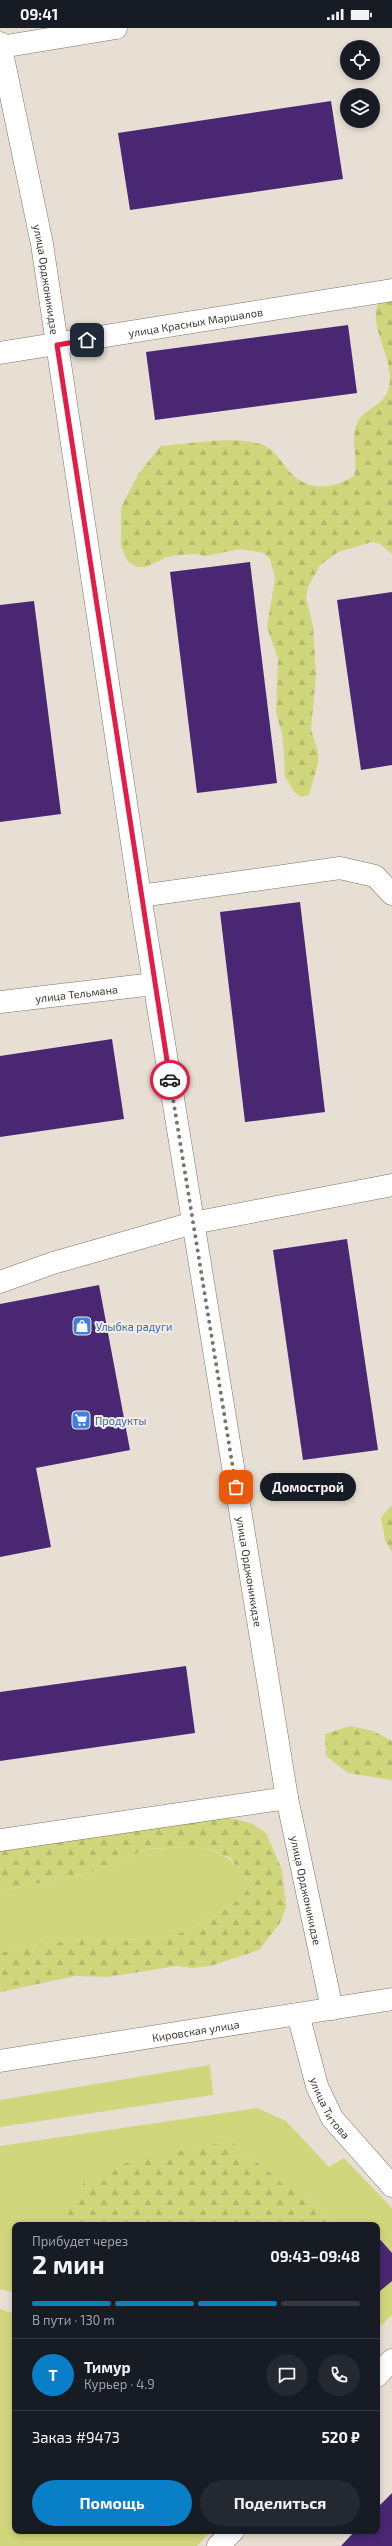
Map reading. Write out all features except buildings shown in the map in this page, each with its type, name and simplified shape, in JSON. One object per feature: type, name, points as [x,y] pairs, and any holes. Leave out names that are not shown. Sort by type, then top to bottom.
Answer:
[{"type":"street","points":[[0,45],[116,28]]},
{"type":"street","name":"улица Орджоникидзе","points":[[0,45],[42,244],[140,896],[287,1798],[332,2009]]},
{"type":"street","name":"улица Красных Маршалов","points":[[0,353],[392,290]]},
{"type":"street","points":[[140,896],[340,868],[375,876],[392,894]]},
{"type":"street","name":"улица Тельмана","points":[[0,1002],[154,984]]},
{"type":"street","points":[[0,1282],[53,1264],[193,1223],[392,1185]]},
{"type":"street","points":[[0,1840],[287,1798]]},
{"type":"street","name":"Кировская улица","points":[[0,2061],[392,1999]]},
{"type":"street","name":"улица Титова","points":[[298,2014],[317,2086],[332,2118],[392,2186]]},
{"type":"street","points":[[380,2373],[392,2360]]},
{"type":"street","points":[[218,2546],[230,2534]]},
{"type":"green space","points":[[392,295],[392,554],[380,544],[372,542],[338,552],[320,565],[308,587],[306,598],[313,626],[316,675],[311,729],[318,752],[318,763],[309,795],[301,797],[294,792],[285,776],[283,738],[276,712],[278,659],[267,627],[275,578],[270,559],[264,553],[241,549],[205,556],[196,554],[178,555],[167,557],[146,567],[137,567],[128,562],[121,546],[121,507],[139,473],[161,446],[228,440],[254,442],[269,448],[295,477],[311,485],[328,486],[346,481],[354,476],[355,427],[367,411],[383,399],[389,386],[390,376],[386,355],[379,335],[376,315],[377,306],[381,297]]},
{"type":"green space","points":[[392,1505],[392,1552],[385,1540],[381,1517]]},
{"type":"green space","points":[[350,1726],[373,1731],[392,1741],[392,1780],[348,1773],[326,1756],[325,1734]]},
{"type":"green space","points":[[228,1818],[251,1823],[266,1833],[282,1870],[286,1907],[280,1923],[259,1950],[210,1966],[192,1968],[177,1966],[108,1977],[75,1976],[0,1992],[0,1953],[42,1944],[101,1938],[120,1941],[175,1935],[192,1928],[242,1898],[250,1883],[230,1858],[212,1850],[194,1847],[161,1848],[145,1849],[116,1864],[84,1874],[0,1891],[0,1849],[189,1819],[208,1821]]},
{"type":"green space","points":[[194,1847],[220,1854],[232,1862],[250,1883],[242,1898],[192,1928],[175,1935],[120,1941],[101,1938],[42,1944],[0,1953],[0,1891],[84,1874],[116,1864],[145,1849]]},
{"type":"green space","points":[[210,2065],[213,2095],[0,2127],[0,2100]]},
{"type":"green space","points":[[257,2108],[286,2121],[329,2167],[344,2158],[392,2208],[392,2315],[380,2326],[380,2222],[329,2222],[322,2206],[310,2196],[286,2187],[265,2168],[242,2153],[233,2142],[220,2143],[135,2161],[92,2177],[65,2222],[12,2222],[12,2292],[0,2289],[0,2146]]},
{"type":"green space","points":[[233,2142],[242,2153],[265,2168],[286,2187],[310,2196],[322,2206],[329,2222],[64,2222],[71,2203],[80,2188],[94,2176],[127,2163],[220,2143]]},
{"type":"green space","points":[[0,2309],[12,2313],[12,2534],[208,2534],[197,2546],[0,2546]]},
{"type":"way so far","points":[[170,1080],[236,1487]]},
{"type":"place","name":"Улыбка радуги","points":[[82,1326]]},
{"type":"place","name":"Продукты","points":[[81,1420]]},
{"type":"place","name":"Домострой","points":[[236,1487]]},
{"type":"route","points":[[87,340],[57,345],[140,896],[170,1080]]}]
